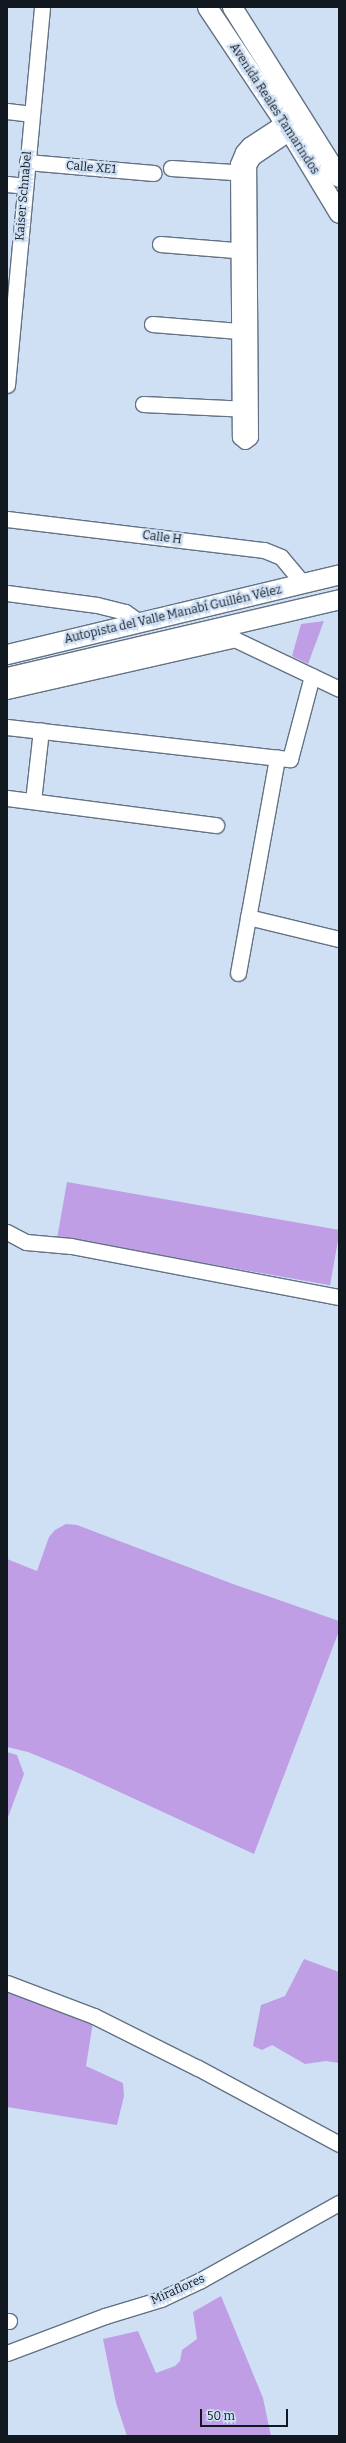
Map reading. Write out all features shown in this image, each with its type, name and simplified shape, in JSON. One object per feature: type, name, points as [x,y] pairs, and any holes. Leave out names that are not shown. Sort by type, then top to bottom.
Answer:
[{"type":"main road","name":"Avenida Reales Tamarindos","points":[[208,7],[287,127],[339,213]]},
{"type":"main road","name":"Avenida Reales Tamarindos","points":[[232,7],[339,176]]},
{"type":"main road","name":"Autopista del Valle Manabí Guillén Vélez","points":[[7,654],[304,584],[339,574]]},
{"type":"main road","name":"Autopista del Valle Manabí Guillén Vélez","points":[[7,677],[339,599]]},
{"type":"street","name":"Kaiser Schnabel","points":[[7,380],[12,274],[25,186],[42,7]]},
{"type":"street","points":[[7,111],[32,114]]},
{"type":"street","points":[[143,404],[245,409],[243,173],[240,157],[245,148],[287,127]]},
{"type":"street","name":"Calle XE1","points":[[27,162],[154,173]]},
{"type":"street","points":[[171,168],[243,173]]},
{"type":"street","points":[[7,184],[25,186]]},
{"type":"street","points":[[160,244],[244,251]]},
{"type":"street","points":[[152,324],[244,330]]},
{"type":"street","name":"Calle H","points":[[7,519],[264,550],[281,557],[304,584]]},
{"type":"street","points":[[7,593],[97,605],[125,612],[141,622]]},
{"type":"street","points":[[97,605],[103,612],[101,632]]},
{"type":"street","points":[[214,629],[339,689]]},
{"type":"street","points":[[7,691],[234,639]]},
{"type":"street","points":[[7,727],[290,759],[312,676]]},
{"type":"street","points":[[33,801],[41,730]]},
{"type":"street","points":[[238,973],[277,758]]},
{"type":"street","points":[[7,798],[216,825]]},
{"type":"street","points":[[248,917],[339,939]]},
{"type":"street","points":[[7,1232],[26,1242],[71,1246],[339,1297]]},
{"type":"street","points":[[7,1983],[101,2020],[198,2068],[339,2144]]},
{"type":"street","name":"Miraflores","points":[[7,2353],[105,2316],[161,2299],[188,2287],[339,2202]]},
{"type":"shaded area","points":[[324,621],[308,664],[292,656],[301,624]]},
{"type":"shaded area","points":[[67,1182],[339,1230],[330,1285],[57,1237]]},
{"type":"shaded area","points":[[66,1524],[77,1525],[233,1584],[339,1621],[339,1631],[254,1854],[74,1771],[28,1752],[7,1747],[7,1559],[37,1571],[49,1537],[55,1530]]},
{"type":"shaded area","points":[[7,1752],[17,1755],[24,1774],[7,1820]]},
{"type":"shaded area","points":[[304,1959],[339,1972],[339,2063],[326,2061],[305,2064],[272,2045],[262,2050],[253,2046],[261,2005],[285,1996]]},
{"type":"shaded area","points":[[7,1983],[94,2016],[86,2066],[123,2083],[124,2096],[117,2125],[7,2107]]},
{"type":"shaded area","points":[[221,2296],[263,2398],[271,2436],[127,2436],[116,2403],[103,2339],[138,2331],[156,2373],[175,2366],[180,2361],[182,2350],[197,2339],[193,2312]]}]
